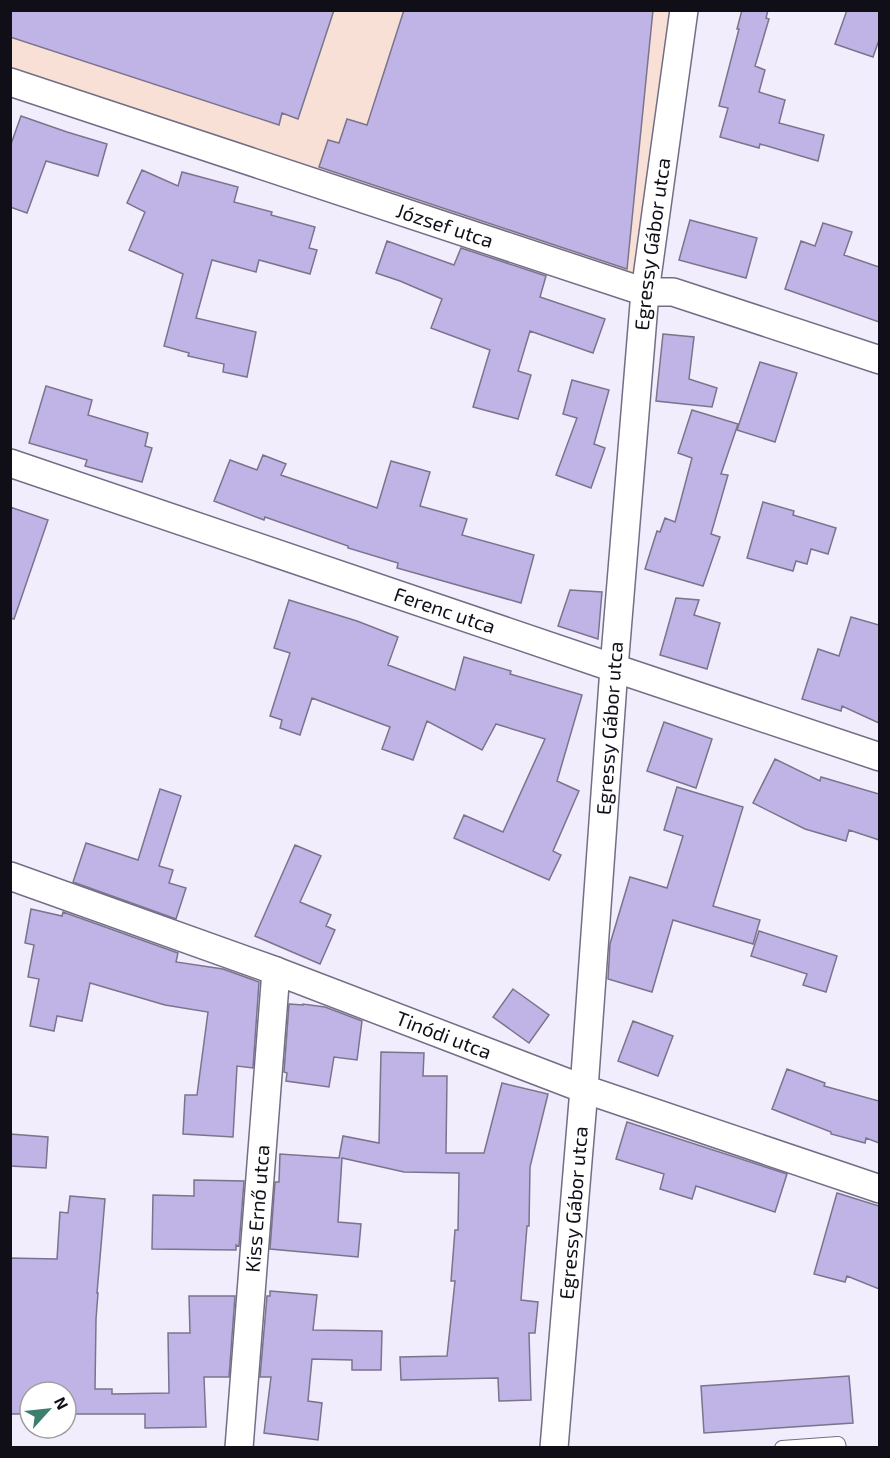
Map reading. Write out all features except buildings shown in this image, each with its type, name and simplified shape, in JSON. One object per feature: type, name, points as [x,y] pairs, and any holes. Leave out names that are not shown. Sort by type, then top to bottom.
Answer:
[{"type":"street","name":"Egressy Gábor utca","points":[[554,1448],[645,292],[684,10]]},
{"type":"street","name":"József utca","points":[[10,82],[645,292],[673,292],[879,360]]},
{"type":"street","name":"Ferenc utca","points":[[10,463],[879,757]]},
{"type":"street","name":"Tinódi utca","points":[[10,876],[276,971],[584,1089],[879,1189]]},
{"type":"street","name":"Kiss Ernő utca","points":[[239,1448],[276,971]]},
{"type":"lane","points":[[782,1448],[838,1444],[839,1448]]},
{"type":"shaded area","points":[[11,11],[677,11],[634,276],[11,69]]}]
